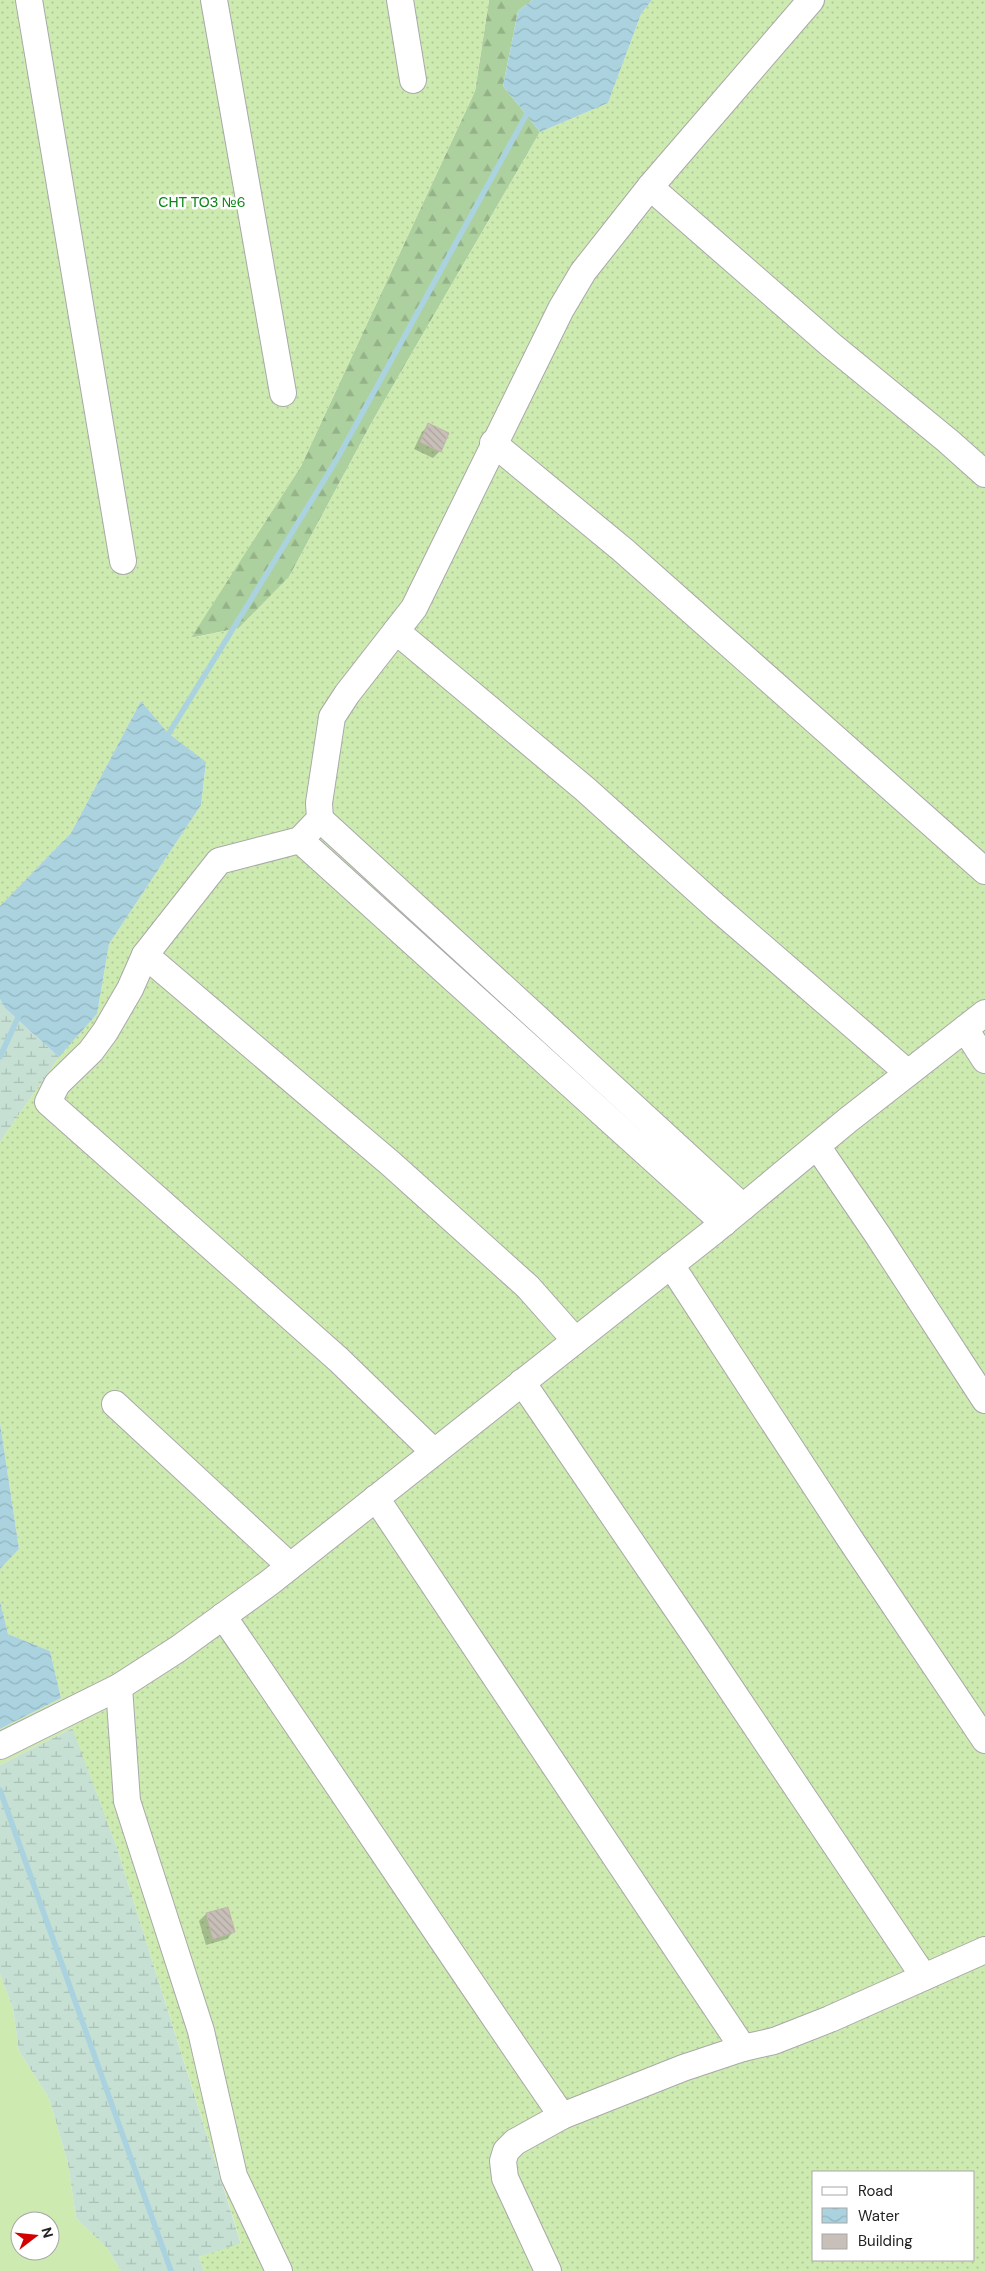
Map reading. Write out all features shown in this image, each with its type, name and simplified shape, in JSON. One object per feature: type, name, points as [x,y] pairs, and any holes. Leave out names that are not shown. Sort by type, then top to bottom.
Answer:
[{"type":"street","points":[[29,0],[123,561]]},
{"type":"street","points":[[214,0],[283,393]]},
{"type":"street","points":[[400,0],[413,80]]},
{"type":"street","points":[[434,1452],[339,1360],[48,1102],[57,1084],[91,1050],[105,1032],[130,989],[146,954],[219,861],[300,840],[320,819],[321,787],[332,717],[346,694],[414,608],[493,443],[561,309],[583,272],[650,187],[811,0]]},
{"type":"street","points":[[650,187],[831,345],[948,440],[985,474]]},
{"type":"street","points":[[493,443],[623,550],[985,871]]},
{"type":"street","points":[[396,631],[585,789],[908,1073]]},
{"type":"street","points":[[320,819],[733,1215]]},
{"type":"street","points":[[300,840],[733,1215]]},
{"type":"street","points":[[146,954],[398,1170],[528,1287],[575,1340]]},
{"type":"street","points":[[0,1746],[119,1687],[178,1649],[223,1616],[290,1566],[672,1265],[817,1146],[985,1013]]},
{"type":"street","points":[[964,1029],[985,1060]]},
{"type":"street","points":[[817,1146],[985,1400]]},
{"type":"street","points":[[672,1265],[850,1540],[985,1740]]},
{"type":"street","points":[[522,1382],[924,1977]]},
{"type":"street","points":[[115,1404],[290,1566]]},
{"type":"street","points":[[376,1498],[743,2048]]},
{"type":"street","points":[[223,1616],[326,1765],[448,1951],[562,2116]]},
{"type":"street","points":[[119,1687],[127,1801],[201,2031],[234,2176],[279,2271]]},
{"type":"street","points":[[548,2271],[506,2178],[503,2161],[506,2151],[516,2142],[562,2116],[683,2068],[743,2048],[774,2041],[830,2019],[985,1950]]},
{"type":"green space","name":"СНТ ТОЗ №6","points":[[0,0],[489,0],[475,91],[301,466],[191,638],[239,628],[289,577],[372,422],[540,132],[608,103],[641,14],[652,0],[985,0],[985,2271],[204,2271],[199,2257],[241,2243],[117,1848],[61,1698],[50,1651],[8,1634],[0,1601],[0,1569],[19,1549],[0,1423],[0,1142],[59,1057],[97,1014],[109,944],[201,805],[206,763],[168,733],[141,701],[71,833],[0,906]]},
{"type":"green space","points":[[489,0],[532,0],[518,11],[503,86],[540,132],[372,422],[289,577],[239,628],[190,638],[301,466],[475,91]]},
{"type":"green space","points":[[0,999],[5,1008],[59,1057],[0,1142]]},
{"type":"green space","points":[[61,1698],[73,1728],[0,1765],[0,1729]]},
{"type":"green space","points":[[73,1728],[117,1848],[241,2244],[199,2257],[204,2271],[121,2271],[107,2248],[76,2218],[68,2163],[49,2098],[19,2051],[13,2009],[0,1974],[0,1765]]},
{"type":"green space","points":[[0,1974],[13,2009],[19,2051],[49,2098],[68,2163],[76,2218],[107,2248],[121,2271],[0,2271]]},
{"type":"water","points":[[532,0],[652,0],[641,14],[608,103],[540,132],[503,86],[518,11]]},
{"type":"water","points":[[141,701],[168,733],[206,762],[201,805],[109,944],[97,1014],[59,1057],[5,1008],[0,999],[0,906],[71,833]]},
{"type":"water","points":[[0,1423],[19,1549],[0,1569]]},
{"type":"water","points":[[0,1601],[8,1634],[50,1651],[61,1698],[0,1729]]},
{"type":"building","points":[[428,423],[449,433],[441,452],[420,442]]},
{"type":"building","points":[[228,1907],[235,1932],[213,1939],[206,1913]]},
{"type":"waterway","points":[[166,738],[337,459],[529,110]]},
{"type":"waterway","points":[[0,1057],[20,1013]]},
{"type":"waterway","points":[[0,1790],[171,2271]]}]
